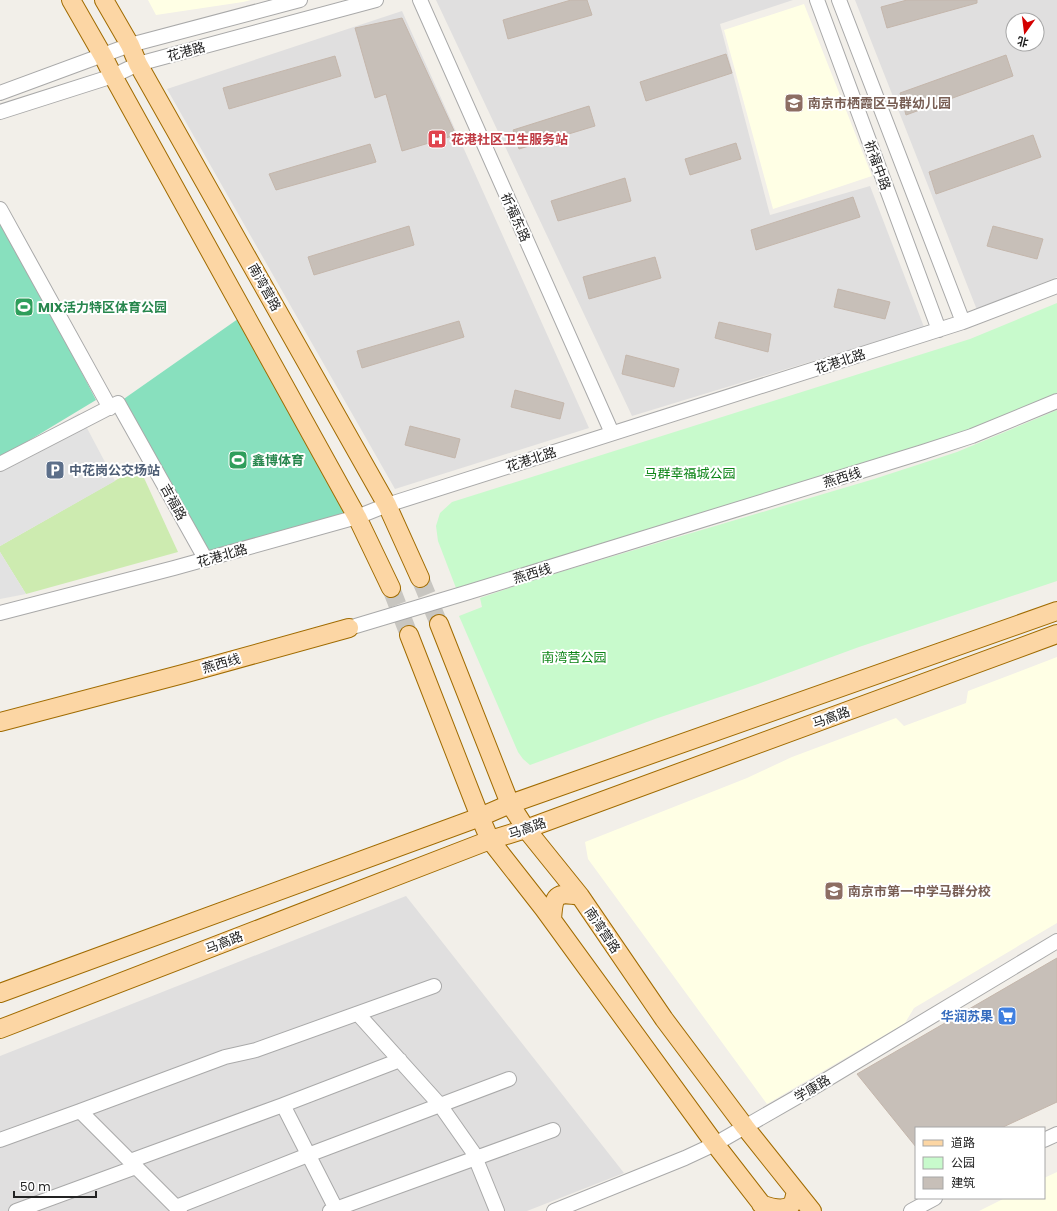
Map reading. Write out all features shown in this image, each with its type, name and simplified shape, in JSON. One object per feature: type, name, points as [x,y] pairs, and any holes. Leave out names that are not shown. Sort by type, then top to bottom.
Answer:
[{"type":"main road","points":[[71,0],[357,517],[391,588]]},
{"type":"main road","name":"南湾营路","points":[[104,0],[130,45],[138,64],[387,505],[420,578]]},
{"type":"main road","name":"马高路","points":[[0,993],[480,817],[510,804],[1057,611]]},
{"type":"main road","name":"南湾营路","points":[[439,624],[510,804],[526,829],[580,896],[664,1019],[745,1127],[812,1211]]},
{"type":"main road","name":"燕西线","points":[[0,722],[183,674],[349,628]]},
{"type":"main road","name":"马高路","points":[[0,1029],[490,840],[526,829],[1057,634]]},
{"type":"main road","points":[[409,635],[490,840],[552,919],[715,1144],[764,1207],[783,1209],[790,1206],[796,1191]]},
{"type":"main road","points":[[552,919],[553,903],[556,897],[561,894],[580,896]]},
{"type":"street","name":"花港路","points":[[0,93],[130,45],[300,0]]},
{"type":"street","name":"花港路","points":[[0,112],[113,76],[138,64],[376,0]]},
{"type":"street","name":"祈福东路","points":[[420,0],[612,434]]},
{"type":"street","name":"祈福中路","points":[[817,0],[939,330]]},
{"type":"street","name":"祈福中路","points":[[839,0],[963,322]]},
{"type":"street","name":"吉福路","points":[[0,209],[206,560]]},
{"type":"street","name":"花港北路","points":[[1,612],[206,560],[357,517],[387,505],[939,330],[1057,286]]},
{"type":"street","name":"燕西线","points":[[349,628],[923,452],[972,436],[1057,401]]},
{"type":"street","points":[[0,464],[114,405]]},
{"type":"street","name":"学康路","points":[[554,1211],[685,1158],[715,1144],[811,1089],[1057,940]]},
{"type":"street","points":[[0,1140],[225,1057],[256,1050],[434,986]]},
{"type":"street","points":[[358,1014],[440,1105],[473,1152],[497,1211]]},
{"type":"street","points":[[16,1211],[282,1105],[400,1060]]},
{"type":"street","points":[[80,1111],[178,1209],[308,1155],[509,1079]]},
{"type":"street","points":[[282,1105],[334,1210],[553,1130]]},
{"type":"street","points":[[1045,1140],[1057,1134]]},
{"type":"street","points":[[911,1211],[933,1199]]},
{"type":"shaded area","points":[[148,0],[251,0],[156,15]]},
{"type":"shaded area","points":[[436,0],[793,0],[720,24],[770,215],[870,186],[924,327],[632,416]]},
{"type":"shaded area","points":[[855,0],[1057,0],[1057,277],[977,310]]},
{"type":"shaded area","name":"南京市栖霞区马群幼儿园","points":[[804,4],[872,176],[773,209],[724,30]]},
{"type":"shaded area","points":[[402,11],[589,428],[395,489],[167,89]]},
{"type":"shaded area","name":"中花岗公交场站","points":[[79,413],[115,481],[0,546],[0,460]]},
{"type":"shaded area","points":[[0,552],[26,594],[0,599]]},
{"type":"shaded area","name":"南京市第一中学马群分校","points":[[1057,657],[1057,923],[914,1008],[905,1023],[767,1104],[588,859],[585,842],[747,778],[792,757],[896,718],[904,726],[966,703],[968,691]]},
{"type":"shaded area","points":[[406,896],[624,1173],[527,1211],[0,1211],[0,1056]]},
{"type":"shaded area","points":[[1057,1172],[1057,1211],[979,1211],[1003,1199],[1045,1199],[1045,1178]]},
{"type":"green space","name":"MIX活力特区体育公园","points":[[0,215],[96,400],[0,458]]},
{"type":"green space","name":"马群幸福城公园","points":[[1057,303],[1057,394],[983,425],[901,452],[704,514],[456,588],[438,541],[436,526],[440,513],[452,502],[970,339]]},
{"type":"green space","name":"鑫博体育","points":[[245,314],[357,517],[206,560],[118,403]]},
{"type":"green space","name":"南湾营公园","points":[[1057,410],[1057,581],[859,647],[530,765],[518,752],[459,616],[482,607],[480,598],[533,580],[874,479],[957,452]]},
{"type":"green space","points":[[139,467],[178,552],[26,594],[0,552],[0,546]]},
{"type":"building","points":[[571,0],[587,0],[592,15],[508,39],[503,20]]},
{"type":"building","points":[[907,0],[977,0],[977,3],[887,28],[881,7]]},
{"type":"building","points":[[402,18],[456,135],[402,151],[386,94],[375,98],[355,28]]},
{"type":"building","points":[[726,54],[732,73],[646,101],[640,82]]},
{"type":"building","points":[[1006,55],[1013,76],[906,115],[900,93]]},
{"type":"building","points":[[335,56],[341,76],[229,109],[223,88]]},
{"type":"building","points":[[589,106],[595,126],[519,149],[513,130]]},
{"type":"building","points":[[1033,135],[1041,157],[936,194],[929,172]]},
{"type":"building","points":[[736,143],[741,159],[690,175],[685,159]]},
{"type":"building","points":[[370,144],[376,162],[276,190],[269,174]]},
{"type":"building","points":[[625,178],[631,201],[558,221],[551,201]]},
{"type":"building","points":[[853,197],[860,217],[756,250],[751,230]]},
{"type":"building","points":[[409,226],[414,245],[314,275],[308,257]]},
{"type":"building","points":[[993,226],[1043,239],[1037,259],[987,246]]},
{"type":"building","points":[[655,257],[661,278],[589,299],[583,277]]},
{"type":"building","points":[[838,289],[890,302],[885,319],[834,307]]},
{"type":"building","points":[[459,321],[464,337],[362,368],[357,351]]},
{"type":"building","points":[[719,322],[771,334],[768,352],[715,338]]},
{"type":"building","points":[[626,355],[679,369],[674,387],[622,374]]},
{"type":"building","points":[[515,390],[564,403],[560,419],[511,407]]},
{"type":"building","points":[[410,426],[460,439],[455,458],[405,445]]},
{"type":"building","name":"华润苏果","points":[[1057,958],[1057,1102],[1003,1127],[915,1127],[915,1146],[857,1074]]},
{"type":"tunnel","points":[[420,578],[439,624]]},
{"type":"tunnel","points":[[391,588],[409,635]]},
{"type":"place","name":"南京市栖霞区马群幼儿园","points":[[794,103]]},
{"type":"place","name":"花港社区卫生服务站","points":[[437,139]]},
{"type":"place","name":"MIX活力特区体育公园","points":[[24,307]]},
{"type":"place","name":"鑫博体育","points":[[238,460]]},
{"type":"place","name":"中花岗公交场站","points":[[55,470]]},
{"type":"place","name":"南京市第一中学马群分校","points":[[834,891]]},
{"type":"place","name":"华润苏果","points":[[1007,1016]]}]
